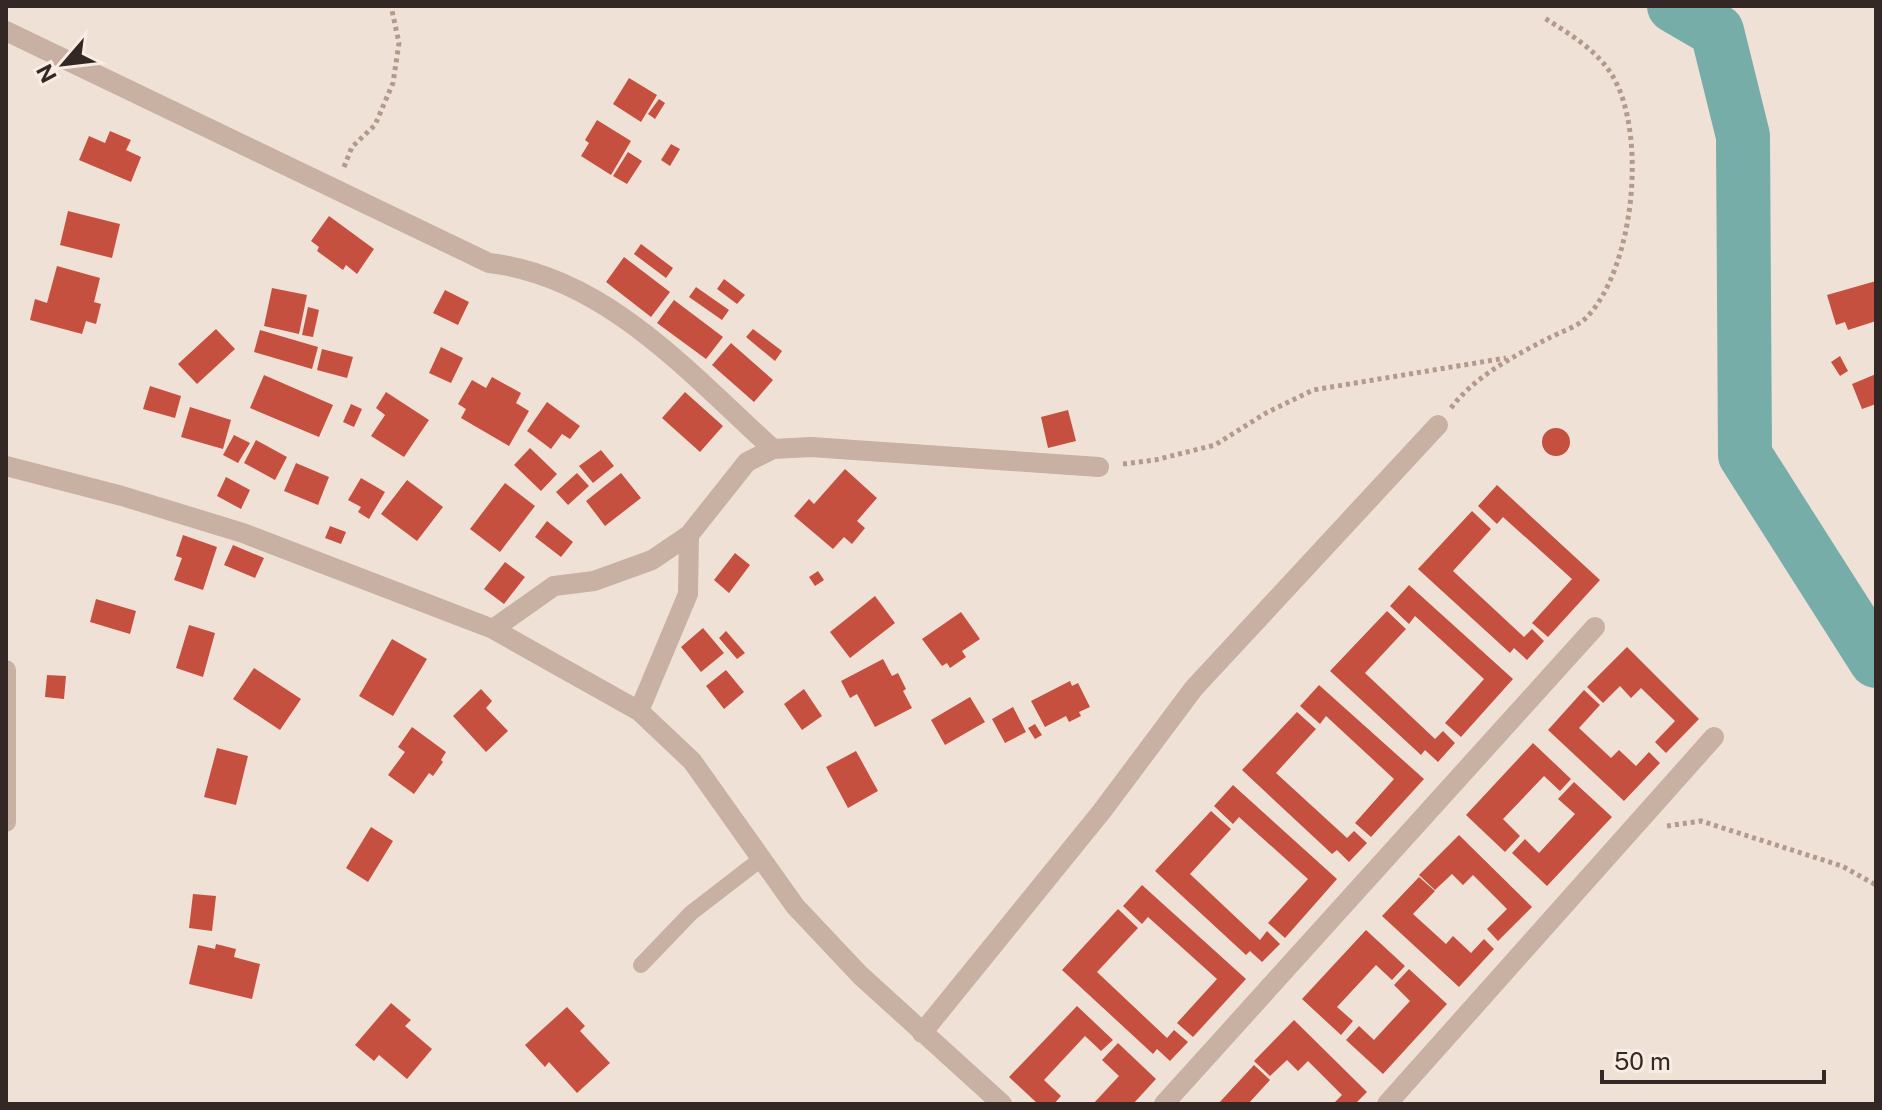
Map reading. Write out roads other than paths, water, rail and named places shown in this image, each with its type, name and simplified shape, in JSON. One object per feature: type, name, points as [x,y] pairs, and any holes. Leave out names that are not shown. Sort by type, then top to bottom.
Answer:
[{"type":"street","points":[[6,31],[489,263],[512,266],[581,292],[637,326],[773,449]]},
{"type":"street","points":[[922,1033],[1102,811],[1194,688],[1438,425]]},
{"type":"street","points":[[493,629],[554,586],[594,581],[652,560],[689,535],[747,462],[773,449],[811,447],[1099,467]]},
{"type":"street","points":[[6,466],[122,496],[243,533],[493,629],[639,711],[692,761],[795,906],[860,975],[1002,1104]]},
{"type":"street","points":[[639,711],[688,594],[689,535]]},
{"type":"street","points":[[1164,1104],[1595,627]]},
{"type":"street","points":[[6,670],[6,822]]},
{"type":"street","points":[[1387,1104],[1714,737]]},
{"type":"lane","points":[[641,965],[691,913],[761,859]]},
{"type":"waterway","points":[[1674,6],[1717,31],[1743,136],[1745,455],[1876,661]]}]
